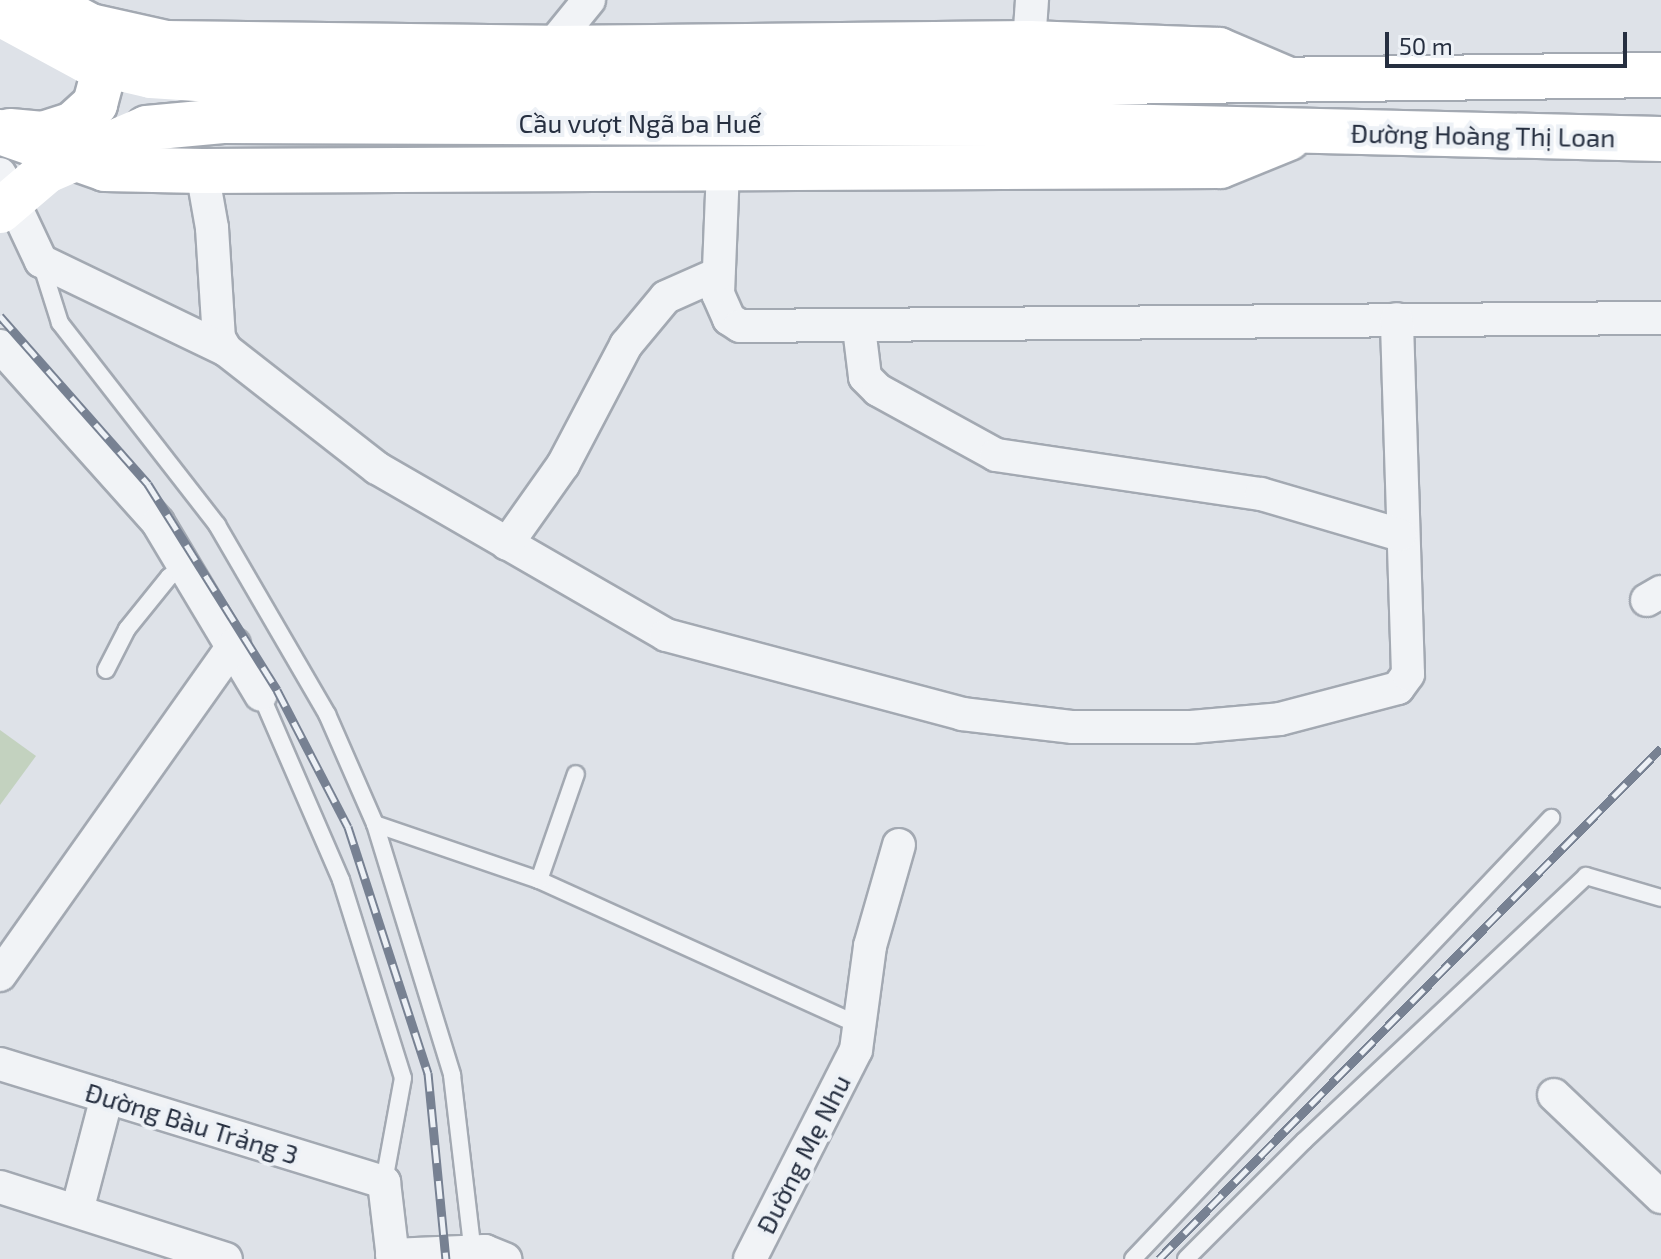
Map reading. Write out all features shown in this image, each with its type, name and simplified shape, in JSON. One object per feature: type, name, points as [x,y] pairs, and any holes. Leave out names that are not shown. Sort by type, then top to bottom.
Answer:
[{"type":"main road","points":[[42,0],[90,26],[166,43],[550,48],[1026,43]]},
{"type":"main road","name":"Cầu vượt Ngã ba Huế","points":[[0,14],[87,61],[151,76],[227,81],[1026,43],[1287,79]]},
{"type":"main road","points":[[0,131],[43,134],[73,124],[95,104],[104,70],[90,26]]},
{"type":"main road","name":"Cầu vượt Ngã ba Huế","points":[[0,211],[47,171],[95,146],[147,128],[1026,43],[1304,131]]},
{"type":"main road","name":"Đường Hoàng Thị Loan","points":[[1287,79],[1661,75]]},
{"type":"main road","points":[[0,131],[105,169],[202,171],[1220,166],[1304,131]]},
{"type":"main road","name":"Đường Hoàng Thị Loan","points":[[1304,131],[1661,139]]},
{"type":"street","points":[[550,48],[589,0]]},
{"type":"street","points":[[723,169],[718,274],[722,307],[740,326],[859,328],[1661,318]]},
{"type":"street","points":[[202,171],[212,228],[219,338],[226,350]]},
{"type":"street","points":[[0,174],[41,261],[226,350],[377,468],[666,635],[699,647],[962,714],[1073,727],[1177,727],[1280,719],[1398,688],[1408,674],[1400,535],[1397,319]]},
{"type":"street","points":[[507,544],[563,465],[626,345],[666,297],[718,274]]},
{"type":"street","points":[[859,328],[865,377],[878,390],[996,455],[1261,494],[1400,535]]},
{"type":"street","points":[[0,346],[158,523],[234,645],[261,695]]},
{"type":"street","points":[[0,975],[234,645]]},
{"type":"street","name":"Đường Mẹ Nhu","points":[[750,1259],[857,1038],[870,946],[899,845]]},
{"type":"street","name":"Đường Bàu Trảng 3","points":[[0,1064],[384,1182]]},
{"type":"street","points":[[1554,1095],[1661,1197]]},
{"type":"street","points":[[77,1211],[107,1097]]},
{"type":"street","points":[[384,1182],[392,1257],[485,1256]]},
{"type":"street","points":[[0,1187],[226,1259]]},
{"type":"lane","points":[[41,261],[60,323],[217,525],[327,714],[375,824],[452,1075],[485,1256]]},
{"type":"lane","points":[[106,670],[135,619],[185,564]]},
{"type":"lane","points":[[261,695],[341,880],[403,1078],[384,1182]]},
{"type":"lane","points":[[539,880],[576,774]]},
{"type":"lane","points":[[1133,1259],[1551,818]]},
{"type":"lane","points":[[375,824],[539,880],[857,1038]]},
{"type":"lane","points":[[1186,1259],[1304,1141],[1586,876],[1661,898]]},
{"type":"green space","points":[[0,730],[36,756],[0,805]]},
{"type":"railway","points":[[0,316],[148,484],[277,690],[348,827],[428,1073],[446,1259]]},
{"type":"railway","points":[[1159,1259],[1661,748]]}]
